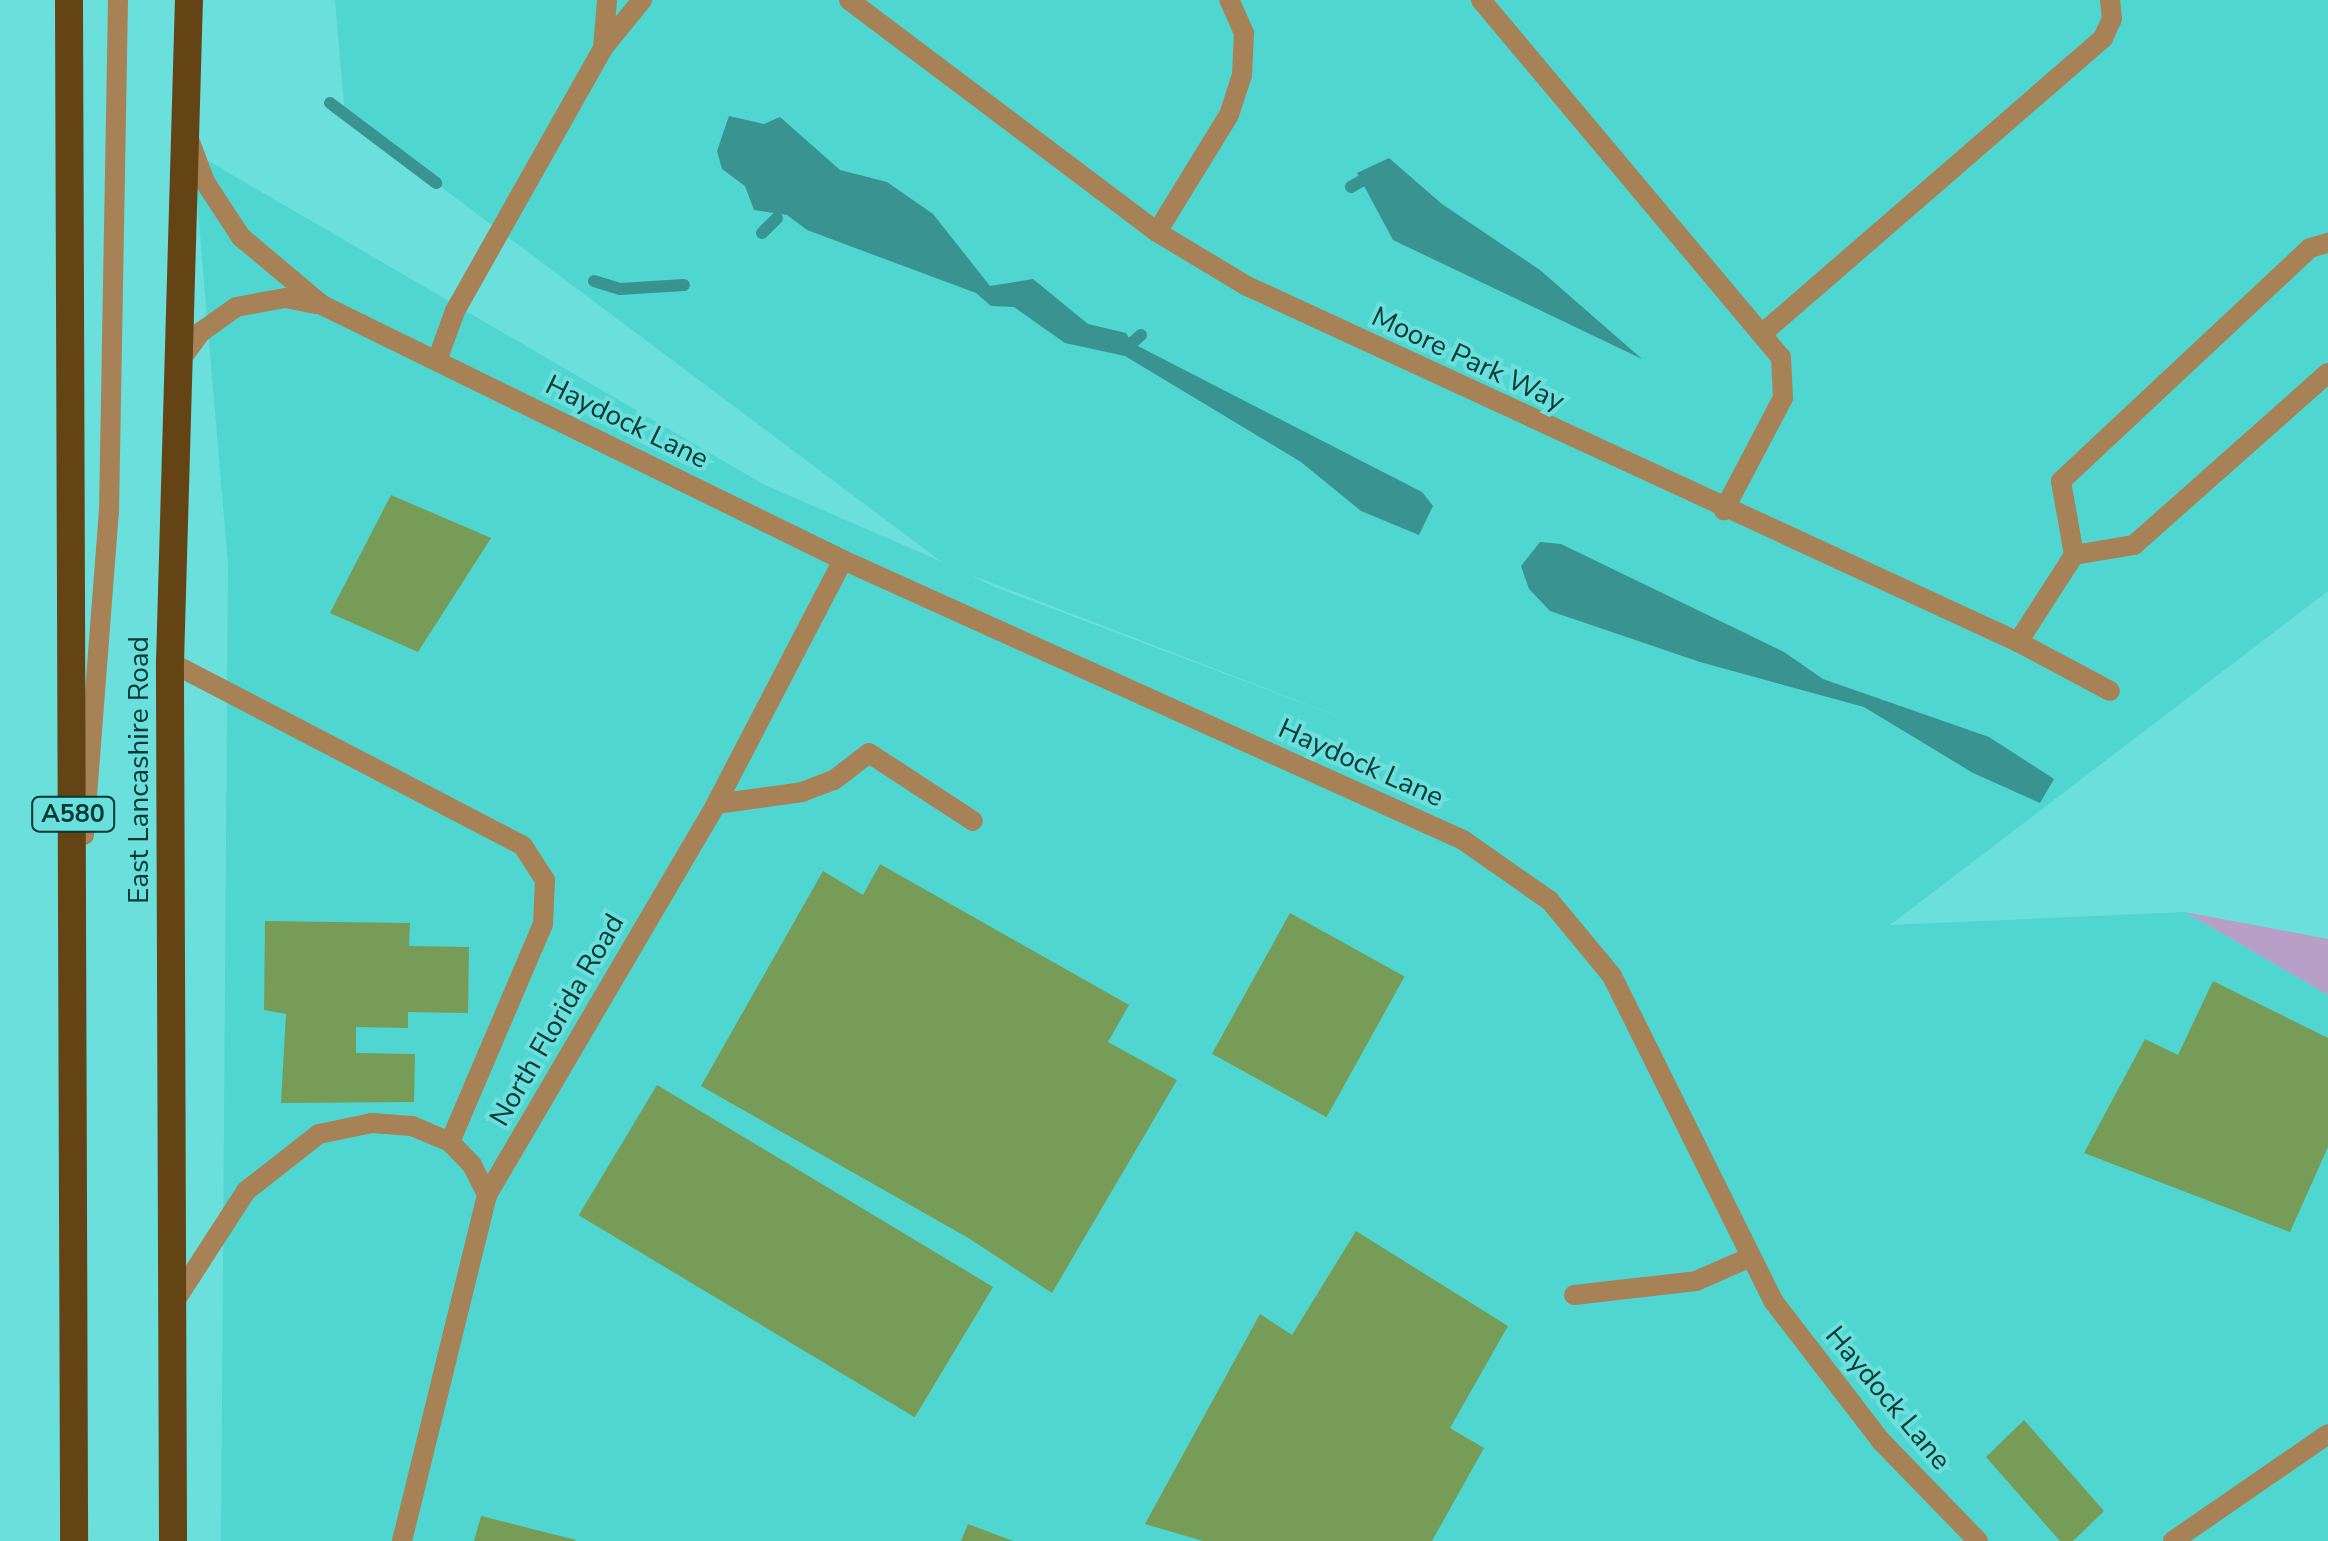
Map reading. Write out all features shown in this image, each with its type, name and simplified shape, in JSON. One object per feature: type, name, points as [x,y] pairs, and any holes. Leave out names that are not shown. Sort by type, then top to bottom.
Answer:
[{"type":"highway","name":"A580","points":[[69,0],[74,1541]]},
{"type":"highway","name":"East Lancashire Road","points":[[174,1541],[170,662],[177,365],[190,139],[189,0]]},
{"type":"street","points":[[73,967],[109,512],[118,0]]},
{"type":"street","points":[[603,48],[606,0]]},
{"type":"street","points":[[438,358],[455,311],[603,48],[642,0]]},
{"type":"street","name":"Moore Park Way","points":[[849,0],[1156,232],[1247,286],[1724,510],[2018,642],[2110,691]]},
{"type":"street","points":[[1156,232],[1229,115],[1242,75],[1244,33],[1229,0]]},
{"type":"street","points":[[1481,0],[1782,357],[1783,398],[1724,510]]},
{"type":"street","points":[[1764,332],[2103,38],[2112,19],[2110,0]]},
{"type":"street","name":"Haydock Lane","points":[[190,139],[205,182],[242,237],[322,305]]},
{"type":"street","points":[[2018,642],[2074,555],[2061,482],[2310,248],[2328,243]]},
{"type":"street","name":"Haydock Lane","points":[[177,365],[200,332],[236,306],[286,298],[322,305],[438,358],[843,560],[1463,840],[1550,900],[1612,976],[1774,1302],[1882,1442],[1978,1541]]},
{"type":"street","points":[[2074,555],[2134,545],[2328,373]]},
{"type":"street","name":"North Florida Road","points":[[402,1541],[487,1194],[716,804],[843,560]]},
{"type":"street","points":[[170,662],[523,846],[545,880],[543,924],[450,1142]]},
{"type":"street","points":[[716,804],[802,792],[834,780],[869,753],[972,822]]},
{"type":"street","points":[[173,1304],[246,1191],[319,1134],[372,1123],[412,1126],[450,1142],[472,1165],[487,1194]]},
{"type":"street","points":[[1574,1294],[1696,1281],[1751,1257]]},
{"type":"street","points":[[2173,1541],[2328,1434]]},
{"type":"shaded area","points":[[335,0],[2328,0],[2328,591],[1890,925],[2185,912],[2328,995],[2328,1541],[221,1541],[228,565],[193,152],[763,484],[942,562],[345,115]],"holes":[[[973,576],[1369,728],[992,586]]]},
{"type":"shaded area","points":[[2185,912],[2328,939],[2328,995]]},
{"type":"water","points":[[729,116],[764,124],[780,117],[840,170],[887,182],[933,214],[990,286],[1033,279],[1088,324],[1126,333],[1132,343],[1422,492],[1433,506],[1419,535],[1361,511],[1301,462],[1125,356],[1065,343],[1014,307],[991,306],[976,293],[807,230],[787,215],[754,210],[745,186],[722,169],[717,151]]},
{"type":"water","points":[[1389,158],[1442,204],[1540,270],[1642,359],[1393,240],[1357,173]]},
{"type":"water","points":[[1540,542],[1561,544],[1784,652],[1823,679],[1989,737],[2054,779],[2040,803],[1973,773],[1864,707],[1700,662],[1550,611],[1529,589],[1521,566]]},
{"type":"building","points":[[391,495],[491,538],[418,652],[330,613]]},
{"type":"building","points":[[880,864],[1129,1005],[1108,1042],[1177,1080],[1052,1293],[970,1239],[701,1086],[823,871],[863,895]]},
{"type":"building","points":[[1290,913],[1405,977],[1327,1117],[1212,1054]]},
{"type":"building","points":[[265,921],[410,923],[409,946],[469,947],[468,1013],[408,1012],[408,1028],[356,1027],[356,1053],[415,1054],[414,1102],[281,1103],[286,1014],[264,1010]]},
{"type":"building","points":[[2213,981],[2328,1038],[2328,1147],[2290,1232],[2084,1153],[2145,1039],[2178,1055]]},
{"type":"building","points":[[657,1085],[993,1287],[915,1417],[579,1215]]},
{"type":"building","points":[[1356,1231],[1508,1326],[1450,1428],[1484,1448],[1432,1541],[1203,1541],[1145,1524],[1260,1314],[1292,1335]]},
{"type":"building","points":[[2024,1420],[2104,1511],[2073,1541],[2060,1541],[1986,1457]]},
{"type":"building","points":[[481,1516],[576,1540],[474,1541]]},
{"type":"building","points":[[968,1524],[1013,1541],[961,1541]]},
{"type":"waterway","points":[[330,103],[436,183]]},
{"type":"waterway","points":[[1351,187],[1361,181]]},
{"type":"waterway","points":[[762,233],[777,218]]},
{"type":"waterway","points":[[594,281],[620,289],[684,285]]},
{"type":"waterway","points":[[1132,343],[1141,335]]}]
